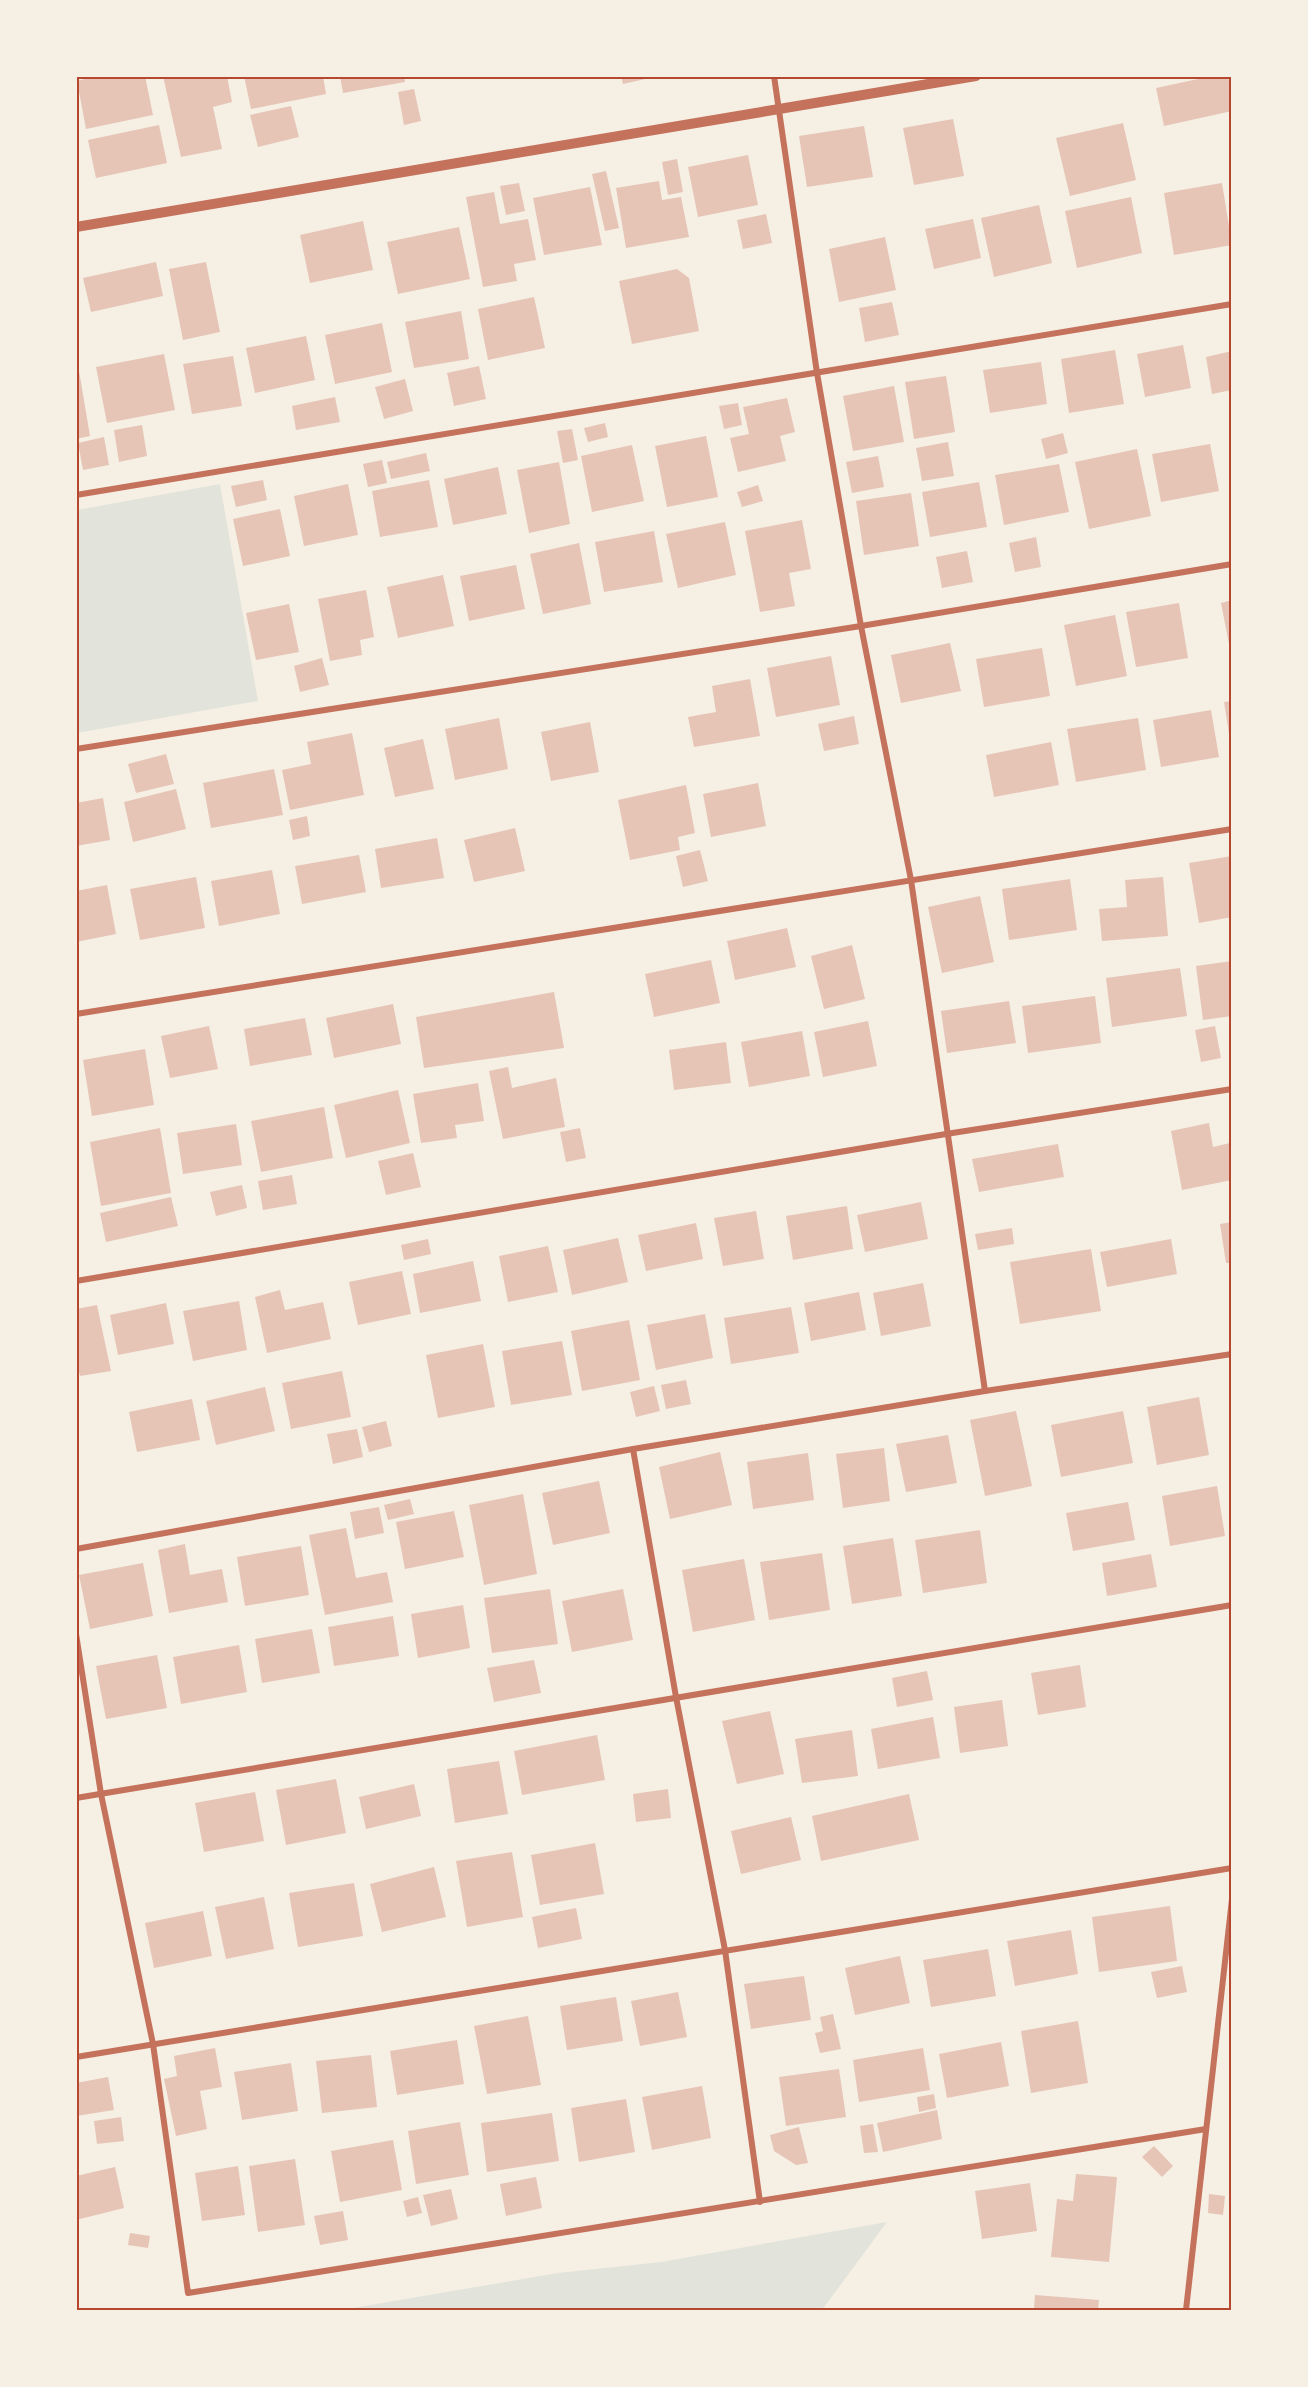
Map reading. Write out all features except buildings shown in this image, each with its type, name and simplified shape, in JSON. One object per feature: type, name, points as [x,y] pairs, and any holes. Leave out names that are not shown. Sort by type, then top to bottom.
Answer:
[{"type":"street","points":[[774,76],[817,373],[861,626],[910,880],[985,1391]]},
{"type":"street","points":[[76,226],[976,76]]},
{"type":"street","points":[[76,495],[1232,304]]},
{"type":"street","points":[[76,749],[861,626],[1232,564]]},
{"type":"street","points":[[76,1014],[1232,829]]},
{"type":"street","points":[[76,1281],[946,1134],[1232,1089]]},
{"type":"street","points":[[76,1549],[633,1449],[985,1391],[1232,1354]]},
{"type":"street","points":[[633,1449],[676,1697],[725,1950],[760,2202]]},
{"type":"street","points":[[76,1798],[1232,1605]]},
{"type":"street","points":[[76,1634],[101,1794],[153,2044],[188,2293],[1206,2129]]},
{"type":"street","points":[[76,2057],[1232,1868]]},
{"type":"street","points":[[1186,2310],[1232,1899]]},
{"type":"shaded area","points":[[220,484],[258,701],[77,733],[77,510]]},
{"type":"shaded area","points":[[887,2222],[822,2310],[341,2310],[558,2273],[661,2262]]}]
